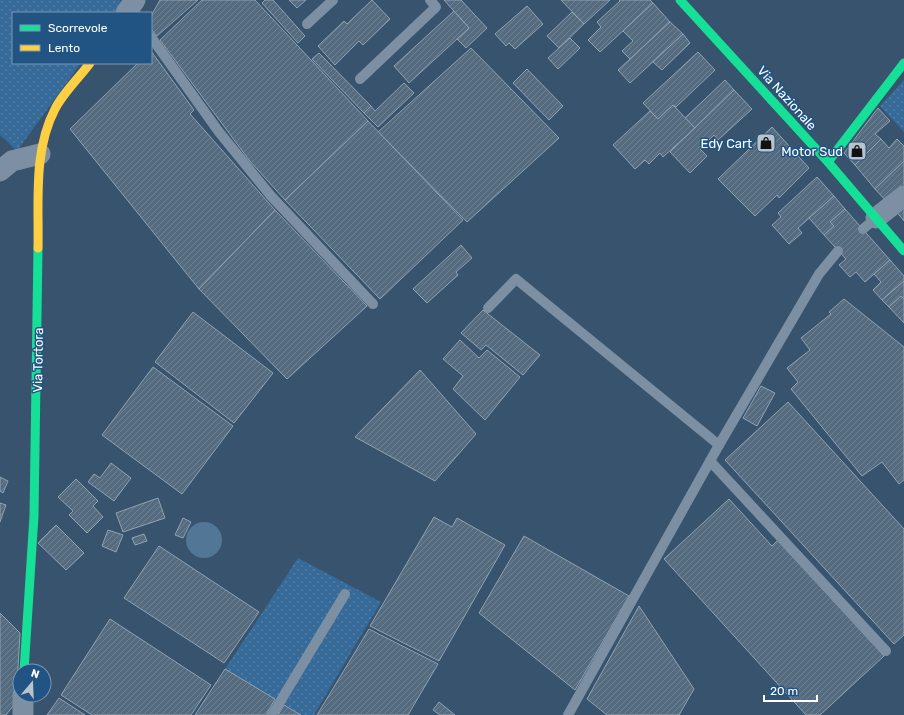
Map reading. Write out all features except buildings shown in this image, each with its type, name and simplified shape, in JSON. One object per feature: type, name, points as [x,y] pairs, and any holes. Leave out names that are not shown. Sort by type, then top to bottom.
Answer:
[{"type":"street","name":"Via Nazionale","points":[[680,0],[828,162],[870,223],[904,251]]},
{"type":"street","points":[[828,162],[904,63]]},
{"type":"street","name":"Via Tortora","points":[[25,663],[34,516],[40,154],[47,127],[55,108],[89,64]]},
{"type":"street","points":[[0,172],[12,161],[40,154]]},
{"type":"street","points":[[870,223],[904,196]]},
{"type":"street","points":[[23,703],[23,715]]},
{"type":"lane","points":[[307,24],[333,0]]},
{"type":"lane","points":[[360,79],[436,7],[430,0]]},
{"type":"lane","points":[[152,38],[218,132],[271,196],[373,304]]},
{"type":"lane","points":[[568,715],[719,445],[819,274],[838,251]]},
{"type":"lane","points":[[488,308],[516,279],[719,445]]},
{"type":"lane","points":[[710,461],[886,651]]},
{"type":"lane","points":[[272,715],[345,594]]},
{"type":"shaded area","points":[[0,0],[119,0],[123,4],[118,12],[12,12],[12,64],[80,64],[17,151],[0,135]]},
{"type":"shaded area","points":[[904,80],[904,132],[880,106]]},
{"type":"shaded area","points":[[208,522],[217,527],[221,533],[221,547],[217,553],[208,558],[200,558],[191,553],[187,547],[186,536],[191,527],[197,523]]},
{"type":"shaded area","points":[[298,558],[381,602],[314,715],[301,715],[225,669]]},
{"type":"traffic: fast","points":[[680,0],[828,162],[904,251]]},
{"type":"traffic: fast","points":[[828,162],[904,63]]},
{"type":"traffic: fast","points":[[25,663],[34,516],[38,248]]},
{"type":"traffic: slow","points":[[38,248],[38,195],[40,159],[43,142],[48,125],[58,103],[89,64]]},
{"type":"place","name":"Edy Cart","points":[[766,143]]},
{"type":"place","name":"Motor Sud","points":[[857,151]]}]
